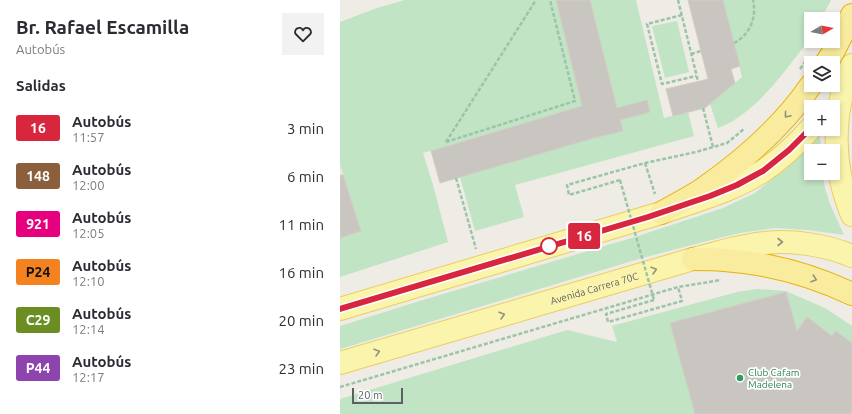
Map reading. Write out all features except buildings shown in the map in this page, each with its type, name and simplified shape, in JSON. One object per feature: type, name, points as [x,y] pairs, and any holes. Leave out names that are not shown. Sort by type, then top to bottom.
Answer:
[{"type":"highway","points":[[827,56],[832,54],[852,15]]},
{"type":"highway","points":[[658,203],[702,189],[740,161],[775,129],[806,92]]},
{"type":"highway","points":[[693,259],[724,260],[785,270],[815,279],[852,294]]},
{"type":"main road","points":[[831,100],[849,71]]},
{"type":"main road","points":[[849,71],[839,107],[836,138],[838,168],[845,199],[852,215]]},
{"type":"main road","points":[[340,309],[658,203],[710,196],[737,185],[763,171],[789,150],[804,135]]},
{"type":"main road","name":"Avenida Carrera 70C","points":[[340,363],[693,259],[740,247],[782,241],[821,246],[844,252],[852,256]]},
{"type":"path","points":[[447,146],[446,142],[536,0]]},
{"type":"path","points":[[446,142],[575,101],[550,0]]},
{"type":"path","points":[[678,0],[698,81]]},
{"type":"path","points":[[734,43],[744,36],[751,24],[754,11],[753,0]]},
{"type":"path","points":[[682,15],[647,24],[662,84],[696,76]]},
{"type":"path","points":[[691,54],[701,51]]},
{"type":"path","points":[[703,108],[713,147]]},
{"type":"path","points":[[678,287],[682,301],[608,322],[606,314],[654,300],[620,180],[570,195],[567,185],[645,162],[696,152],[727,143],[746,128]]},
{"type":"path","points":[[645,162],[658,203]]},
{"type":"path","points":[[456,178],[476,249]]},
{"type":"path","points":[[340,387],[678,287],[720,280],[727,281]]},
{"type":"green space","points":[[405,0],[556,0],[582,106],[423,153],[448,242],[340,277],[340,238],[361,231],[340,165],[340,22],[377,8]]},
{"type":"green space","points":[[590,0],[636,0],[664,118],[688,112],[694,136],[515,185],[524,217],[475,231],[460,177],[593,138],[623,131],[620,120],[633,116],[617,108]]},
{"type":"green space","points":[[723,0],[831,0],[825,12],[804,12],[804,47],[788,68],[751,108],[729,123],[718,128],[710,104],[742,77]]},
{"type":"green space","points":[[677,21],[689,72],[665,78],[652,26]]},
{"type":"green space","points":[[820,137],[820,144],[812,144]]},
{"type":"green space","points":[[804,151],[804,180],[823,180],[830,204],[844,235],[808,230],[774,228],[740,233],[642,258],[340,349],[340,326],[635,237],[723,208],[755,193]]},
{"type":"green space","name":"Club Cafam Madelena","points":[[757,289],[786,291],[827,309],[852,326],[852,414],[340,414],[340,399],[567,330],[617,342],[612,326],[737,292]]},
{"type":"bus line","name":"16","points":[[340,309],[648,217],[710,196],[737,185],[763,171],[804,136]]},
{"type":"place","name":"Club Cafam Madelena","points":[[740,378]]}]
